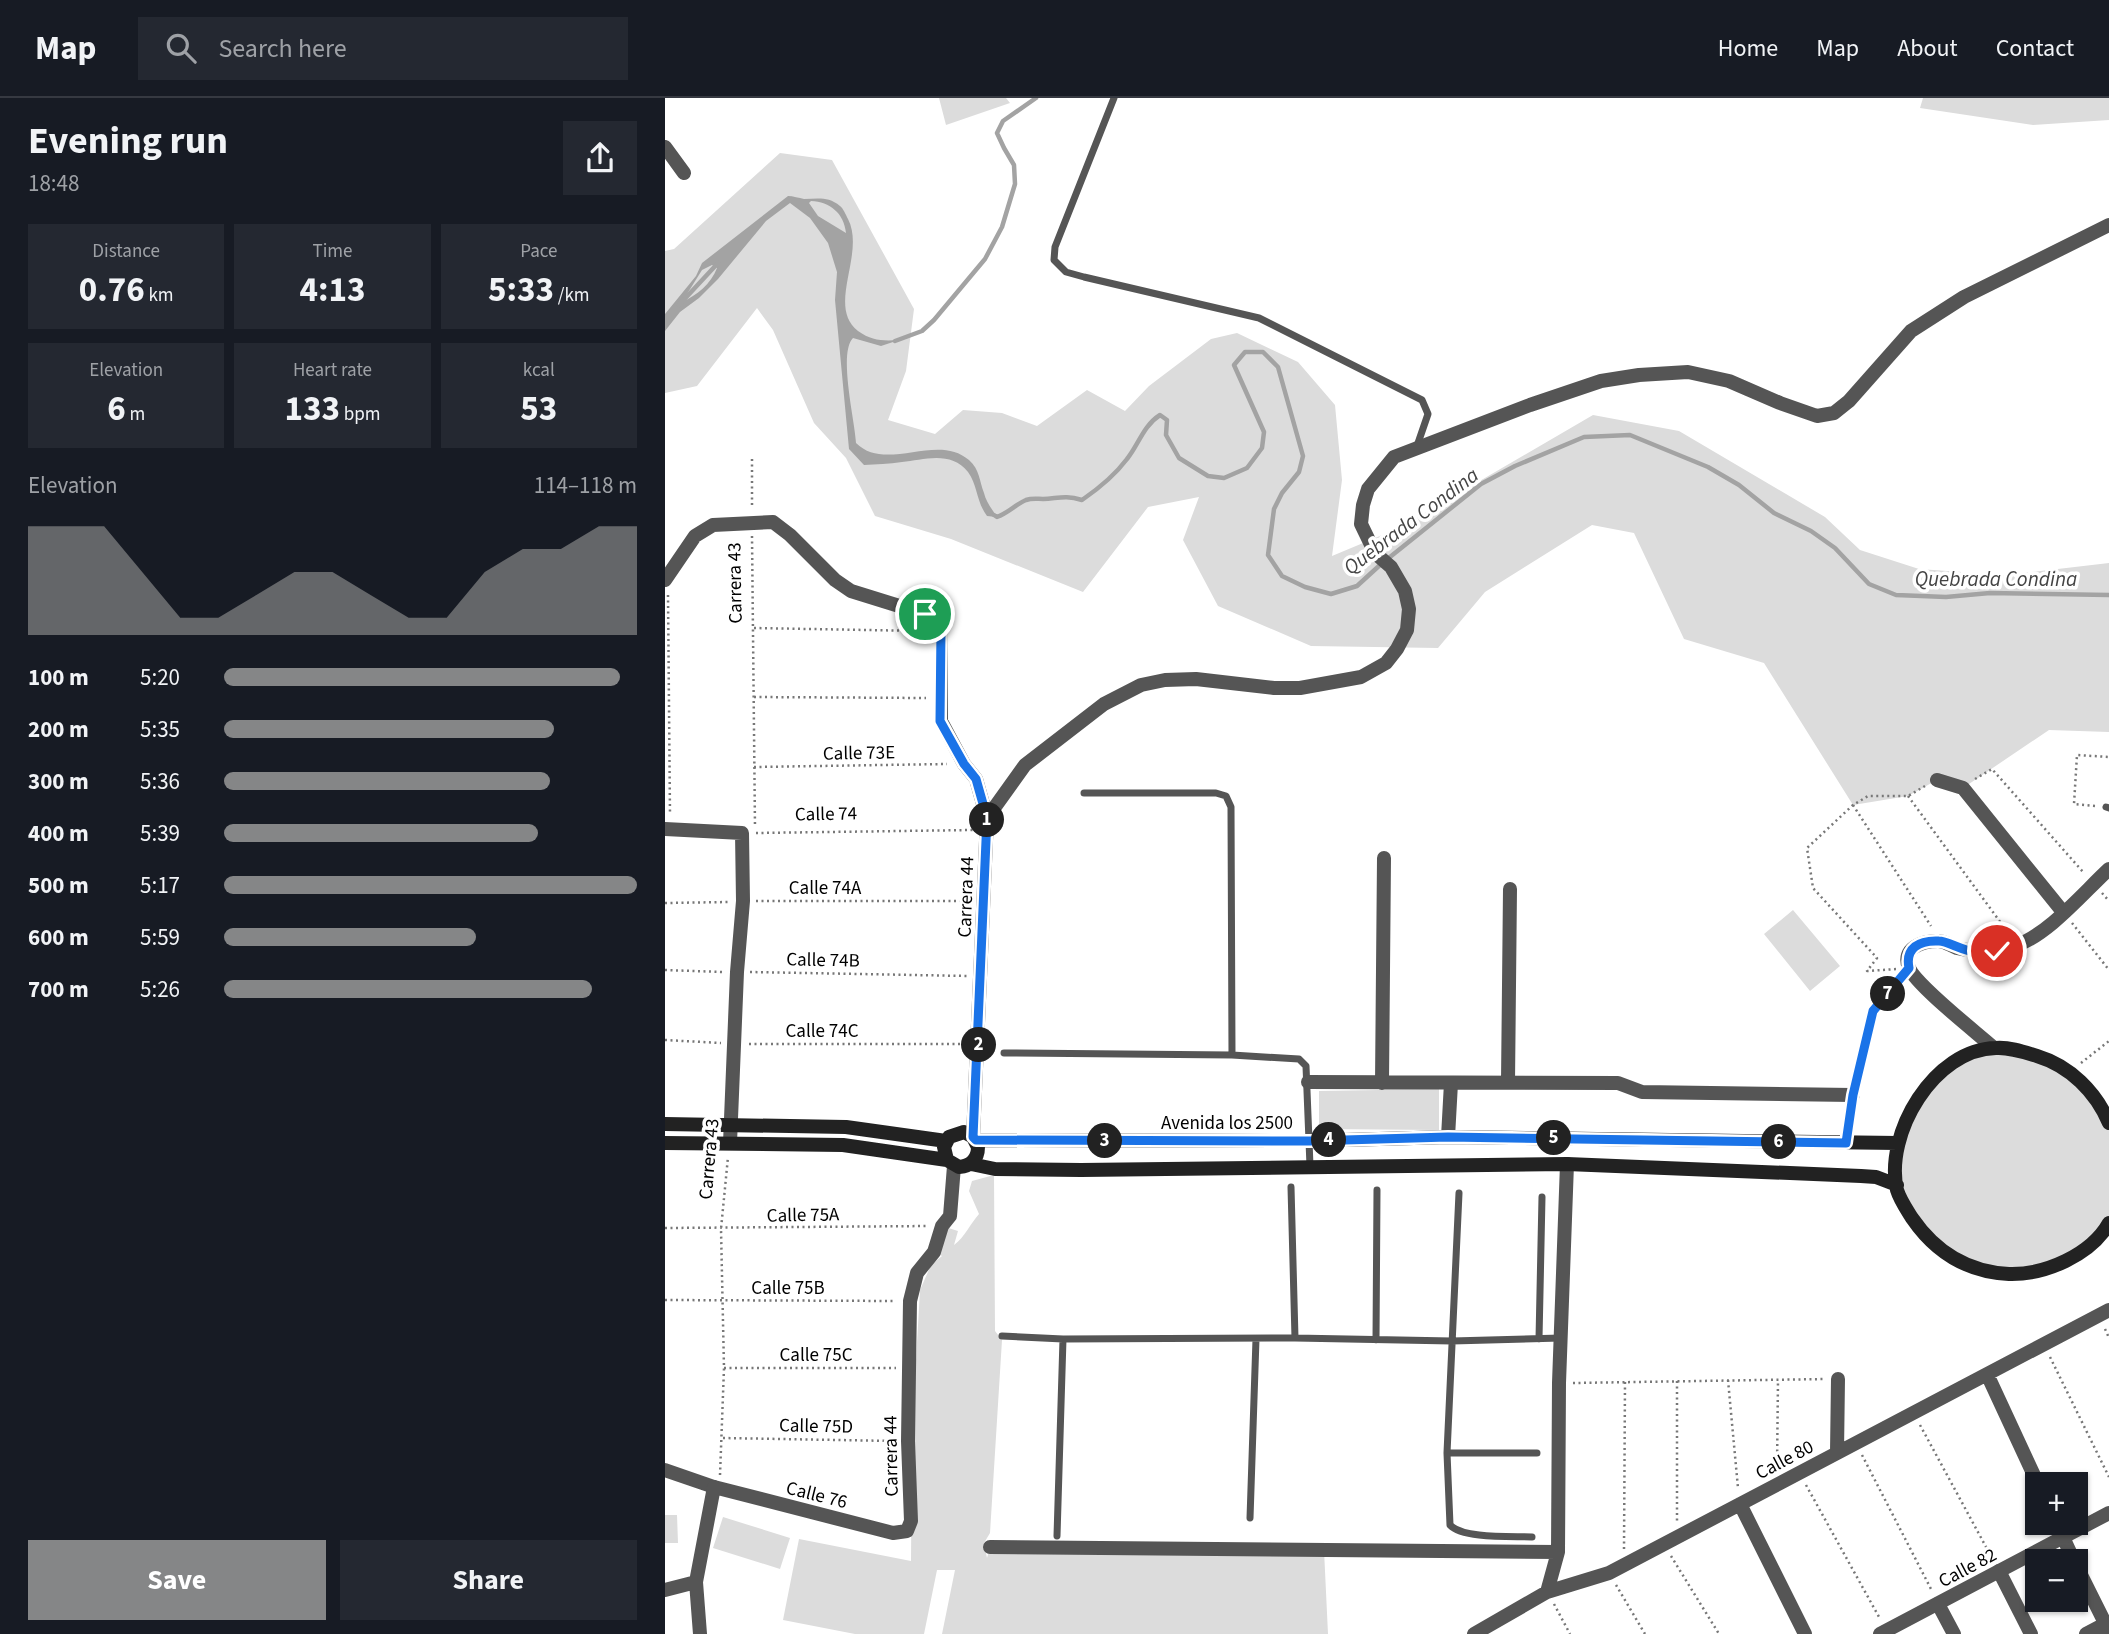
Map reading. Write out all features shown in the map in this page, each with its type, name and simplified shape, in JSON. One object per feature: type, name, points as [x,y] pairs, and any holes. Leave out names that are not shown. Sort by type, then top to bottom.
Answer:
[{"type":"main road","points":[[2109,1123],[2092,1093],[2070,1072],[2050,1060],[2019,1050],[1994,1048],[1961,1059],[1945,1068],[1926,1086],[1898,1143],[1897,1185],[1904,1206],[1924,1235],[1952,1259],[1981,1271],[2019,1274],[2045,1269],[2077,1254],[2103,1234],[2109,1223]]},
{"type":"main road","name":"Avenida los 2500","points":[[665,1124],[846,1127],[946,1141],[958,1132],[975,1138],[1310,1141],[1448,1137],[1898,1143]]},
{"type":"main road","points":[[958,1167],[978,1153],[975,1138]]},
{"type":"main road","points":[[946,1141],[944,1154],[958,1167]]},
{"type":"main road","points":[[665,1143],[843,1145],[958,1167],[995,1169],[1567,1164],[1877,1177],[1897,1185]]},
{"type":"street","points":[[665,147],[684,173]]},
{"type":"street","points":[[987,824],[1025,765],[1104,704],[1141,685],[1165,680],[1196,679],[1274,688],[1300,688],[1361,677],[1385,663],[1397,649],[1407,630],[1409,609],[1405,591],[1391,568],[1375,552],[1361,524],[1368,489],[1394,457],[1601,381],[1639,376],[1688,372],[1729,381],[1818,416],[1834,413],[1849,401],[1883,360],[1919,325],[1964,297],[2109,225]]},
{"type":"street","points":[[666,578],[695,536],[713,525],[773,522],[790,535],[835,580],[851,591],[925,614],[941,630]]},
{"type":"street","name":"Carrera 44","points":[[941,630],[940,721],[964,764],[976,779],[987,824],[975,1138]]},
{"type":"street","points":[[1937,780],[1962,788],[2063,912]]},
{"type":"street","points":[[667,829],[749,833]]},
{"type":"street","name":"Carrera 43","points":[[730,1143],[737,972],[749,833]]},
{"type":"street","points":[[1382,1083],[1384,859]]},
{"type":"street","points":[[1994,1048],[1921,984],[1909,968],[1907,958],[1911,949],[1921,944],[1941,941],[1955,948],[1976,952],[2018,946],[2037,935],[2103,878]]},
{"type":"street","points":[[1508,1083],[1510,888]]},
{"type":"street","points":[[1308,1082],[1618,1083],[1642,1092],[1853,1095]]},
{"type":"street","points":[[1448,1137],[1451,1083]]},
{"type":"street","points":[[1547,1592],[1558,1552],[1559,1383],[1567,1164]]},
{"type":"street","name":"Carrera 44","points":[[907,1531],[911,1521],[908,1441],[910,1301],[917,1273],[934,1252],[942,1226],[950,1216],[958,1167]]},
{"type":"street","name":"Calle 80","points":[[1479,1633],[1547,1592],[1624,1566],[2109,1310]]},
{"type":"street","points":[[1987,1374],[2032,1472]]},
{"type":"street","points":[[1837,1452],[1838,1379]]},
{"type":"street","name":"Calle 76","points":[[665,1470],[717,1488],[893,1534],[907,1531]]},
{"type":"street","points":[[700,1634],[696,1582],[717,1488]]},
{"type":"street","points":[[1740,1504],[1805,1634]]},
{"type":"street","name":"Calle 82","points":[[1885,1633],[2109,1513]]},
{"type":"street","points":[[2062,1535],[2068,1549]]},
{"type":"street","points":[[989,1547],[1558,1552]]},
{"type":"street","points":[[1999,1572],[2031,1634]]},
{"type":"street","points":[[665,1590],[696,1582]]},
{"type":"street","points":[[2086,1634],[2107,1628],[2088,1589]]},
{"type":"street","points":[[1938,1604],[1954,1634]]},
{"type":"lane","points":[[1114,98],[1055,247],[1054,260],[1066,272],[1259,318],[1422,400],[1428,414],[1417,447]]},
{"type":"lane","points":[[1084,793],[1216,793],[1227,796],[1231,807],[1232,1055]]},
{"type":"lane","points":[[1004,1054],[1232,1055],[1299,1059],[1307,1066],[1310,1166]]},
{"type":"lane","points":[[1291,1187],[1296,1338]]},
{"type":"lane","points":[[1376,1340],[1377,1190]]},
{"type":"lane","points":[[1459,1193],[1447,1453],[1450,1525],[1455,1531],[1481,1535],[1532,1537]]},
{"type":"lane","points":[[1539,1339],[1542,1197]]},
{"type":"lane","points":[[1002,1336],[1063,1339],[1296,1338],[1452,1341],[1562,1338]]},
{"type":"lane","points":[[1057,1536],[1063,1339]]},
{"type":"lane","points":[[1250,1518],[1256,1339]]},
{"type":"lane","points":[[1447,1453],[1537,1453]]},
{"type":"path","name":"Carrera 43","points":[[749,833],[754,767],[752,459]]},
{"type":"path","points":[[666,578],[667,829]]},
{"type":"path","points":[[754,628],[941,630]]},
{"type":"path","points":[[754,697],[941,698]]},
{"type":"path","points":[[2107,808],[2074,804],[2077,755],[2109,757]]},
{"type":"path","name":"Calle 73E","points":[[754,767],[964,764]]},
{"type":"path","points":[[1962,788],[1992,769],[2103,878],[2109,901]]},
{"type":"path","points":[[1909,968],[1867,971],[1877,958],[1814,888],[1807,848],[1853,805],[1868,796],[1908,796],[1937,780]]},
{"type":"path","points":[[1908,796],[2018,946]]},
{"type":"path","points":[[1853,805],[1941,941]]},
{"type":"path","name":"Calle 74","points":[[749,833],[987,824]]},
{"type":"path","name":"Calle 74A","points":[[665,903],[985,901]]},
{"type":"path","points":[[2063,912],[2109,970]]},
{"type":"path","points":[[1846,1143],[1853,1095],[1873,1011],[1909,968]]},
{"type":"path","name":"Calle 74B","points":[[665,970],[981,976]]},
{"type":"path","name":"Calle 74C","points":[[665,1040],[736,1044],[979,1045]]},
{"type":"path","points":[[2070,1072],[2109,1041]]},
{"type":"path","name":"Carrera 43","points":[[717,1488],[723,1438],[724,1300],[721,1229],[730,1143]]},
{"type":"path","name":"Calle 75A","points":[[665,1228],[942,1226]]},
{"type":"path","name":"Calle 75B","points":[[665,1300],[910,1301]]},
{"type":"path","points":[[2044,1345],[2109,1477]]},
{"type":"path","name":"Calle 75C","points":[[724,1368],[909,1368]]},
{"type":"path","points":[[1559,1383],[1838,1379]]},
{"type":"path","points":[[1728,1380],[1740,1504]]},
{"type":"path","points":[[1777,1485],[1778,1380]]},
{"type":"path","points":[[1624,1566],[1625,1381]]},
{"type":"path","points":[[1677,1381],[1670,1541],[1719,1634]]},
{"type":"path","points":[[1913,1413],[1999,1572]]},
{"type":"path","name":"Calle 75D","points":[[723,1438],[908,1441]]},
{"type":"path","points":[[1855,1443],[1938,1604]]},
{"type":"path","points":[[1800,1472],[1885,1633]]},
{"type":"path","points":[[1609,1573],[1646,1634]]},
{"type":"path","points":[[1547,1592],[1570,1634]]},
{"type":"shaded area","points":[[939,98],[1006,98],[1010,103],[946,125]]},
{"type":"shaded area","points":[[1923,98],[2109,98],[2109,120],[2033,125],[1920,108]]},
{"type":"shaded area","points":[[780,153],[832,160],[914,309],[906,371],[888,420],[935,434],[963,410],[1002,413],[1037,426],[1087,390],[1125,411],[1149,386],[1211,339],[1237,333],[1298,362],[1335,405],[1342,480],[1332,556],[1399,528],[1593,415],[1679,431],[1825,517],[1860,550],[1919,569],[2005,575],[2109,563],[2109,732],[2049,730],[1963,788],[1937,780],[1908,796],[1853,805],[1764,663],[1684,639],[1634,533],[1592,525],[1485,592],[1438,648],[1311,646],[1218,606],[1183,540],[1199,497],[1148,507],[1083,592],[951,539],[875,516],[846,458],[814,423],[773,330],[757,308],[697,386],[665,393],[665,251],[674,249]]},
{"type":"shaded area","points":[[788,196],[827,199],[840,206],[852,233],[853,248],[845,308],[849,320],[858,331],[873,339],[899,340],[881,346],[853,338],[849,346],[847,372],[856,443],[868,451],[882,454],[927,450],[956,452],[969,460],[975,468],[986,499],[997,517],[987,516],[968,472],[953,461],[928,458],[864,465],[849,449],[835,300],[837,272],[828,243],[810,218],[790,203],[766,221],[718,279],[680,312],[665,331],[665,314],[696,276],[702,263]],"holes":[[[811,201],[835,210],[845,226],[846,233],[818,216],[809,203]],[[712,265],[717,268],[707,284],[682,302],[702,270]]]},
{"type":"shaded area","points":[[1793,910],[1840,966],[1810,991],[1764,934]]},
{"type":"shaded area","points":[[1994,1048],[2070,1072],[2109,1123],[2109,1223],[2103,1234],[2035,1273],[1952,1259],[1904,1206],[1898,1143],[1945,1068]]},
{"type":"shaded area","points":[[1439,1089],[1439,1130],[1319,1129],[1319,1091]]},
{"type":"shaded area","points":[[994,1175],[995,1331],[1002,1340],[990,1533],[984,1543],[987,1558],[990,1547],[1324,1550],[1328,1634],[942,1634],[955,1570],[937,1570],[924,1634],[855,1634],[783,1620],[799,1539],[911,1561],[912,1431],[920,1290],[931,1265],[942,1256],[934,1252],[942,1226],[958,1231],[954,1245],[979,1214],[969,1191],[972,1181]]},
{"type":"shaded area","points":[[665,1515],[677,1515],[678,1543],[665,1543]]},
{"type":"shaded area","points":[[723,1517],[790,1538],[780,1569],[713,1548]]},
{"type":"waterway","points":[[895,341],[922,331],[985,259],[1002,227],[1015,184],[1014,165],[997,133],[1003,121],[1036,98]]},
{"type":"waterway","points":[[679,305],[718,263]]},
{"type":"waterway","name":"Quebrada Condina","points":[[994,515],[997,517],[1030,499],[1067,497],[1082,500],[1117,471],[1149,424],[1160,415],[1167,420],[1166,435],[1179,458],[1208,476],[1224,478],[1247,468],[1262,448],[1264,432],[1234,365],[1245,352],[1263,352],[1278,367],[1303,456],[1299,472],[1282,493],[1274,509],[1268,555],[1282,576],[1305,587],[1331,594],[1357,586],[1481,484],[1515,466],[1584,437],[1630,435],[1708,467],[1739,485],[1774,513],[1811,531],[1835,548],[1869,584],[1896,595],[2109,595]]},
{"type":"route","points":[[925,614],[941,629],[940,721],[964,764],[976,779],[987,818],[973,1137],[976,1140],[1310,1141],[1448,1137],[1846,1143],[1853,1095],[1873,1011],[1909,968],[1907,958],[1911,949],[1921,944],[1941,941],[1955,948],[1976,952],[1997,951]]}]
